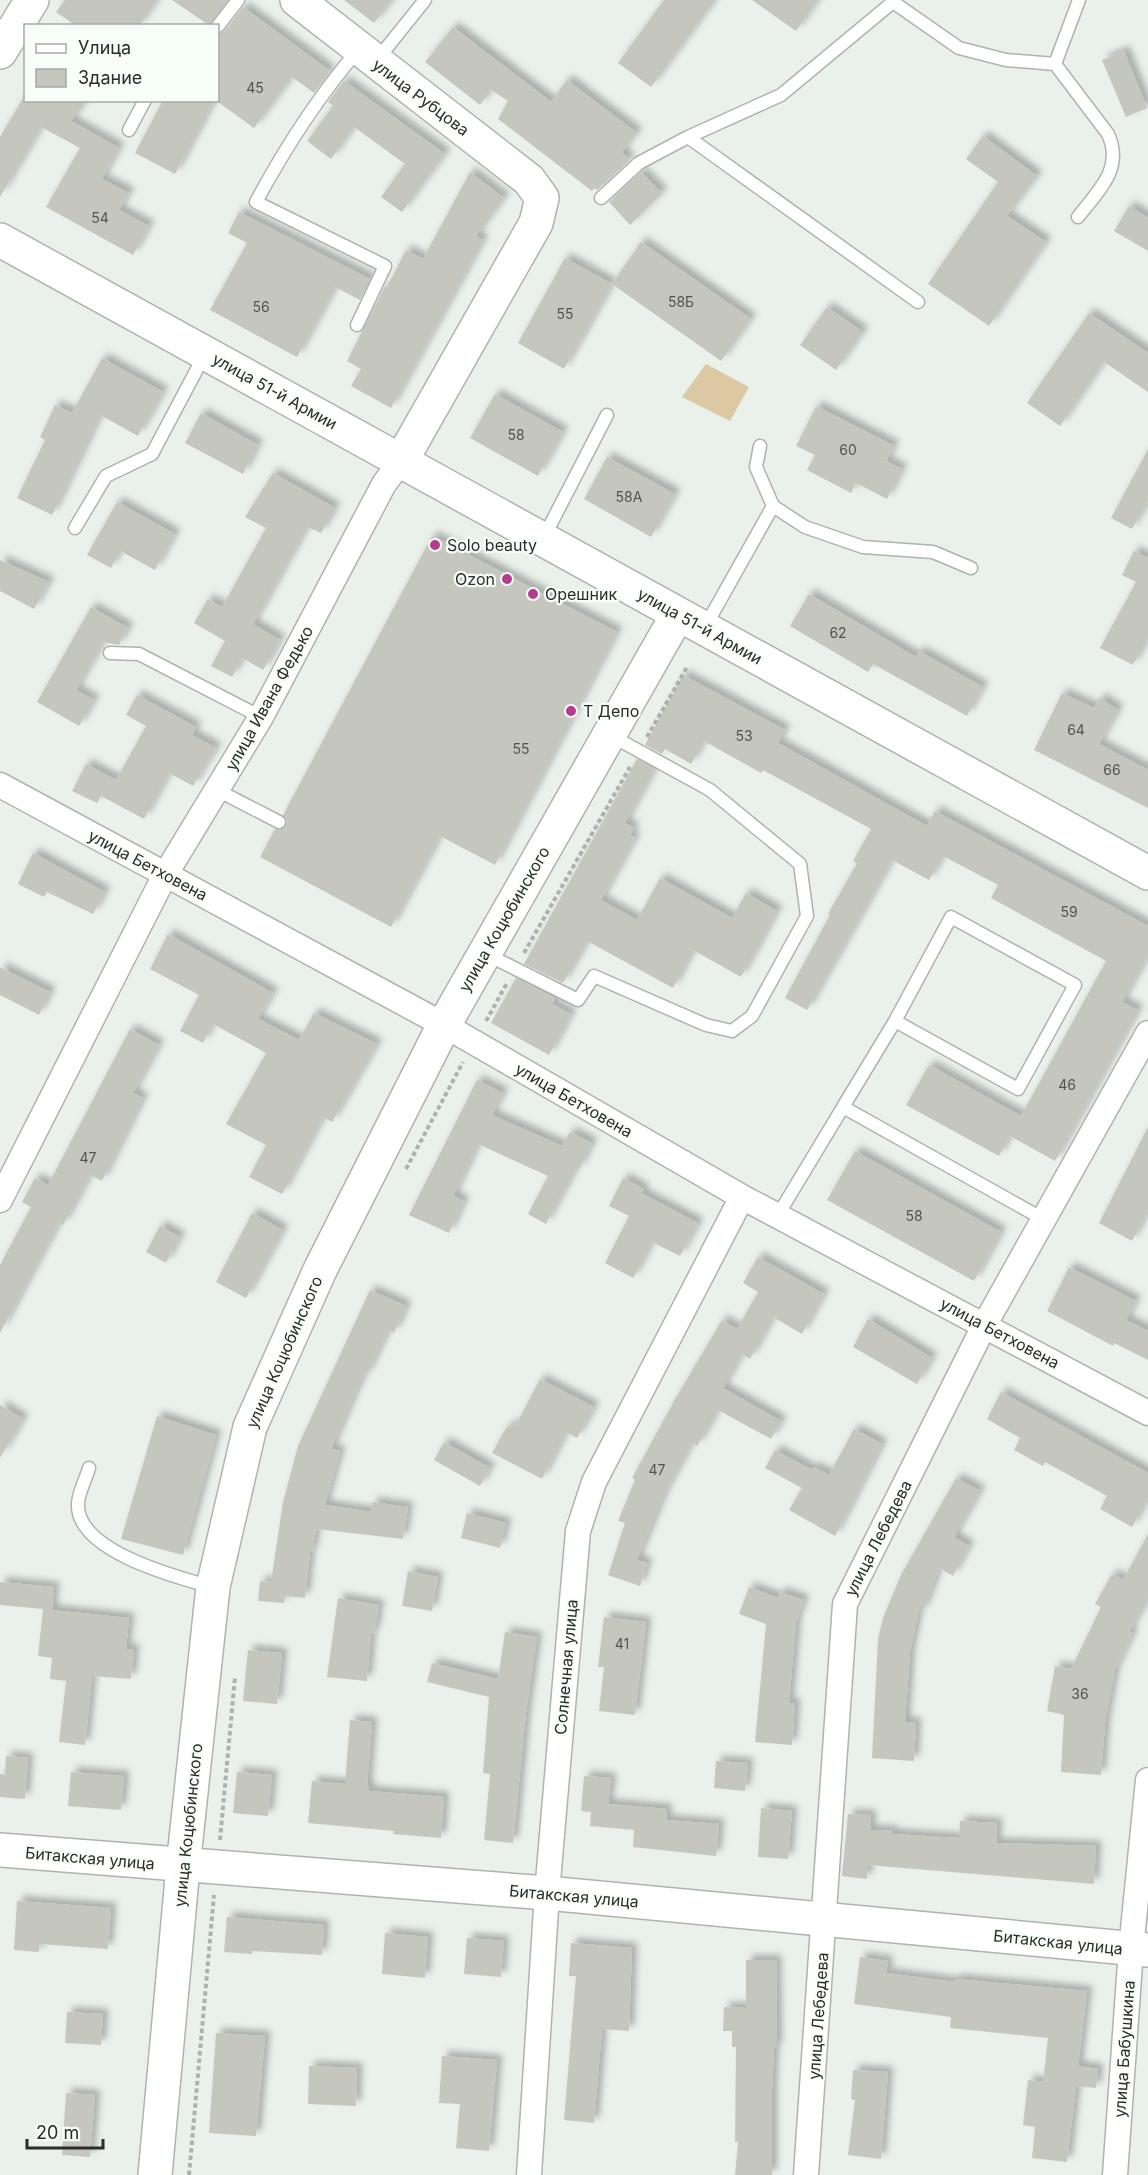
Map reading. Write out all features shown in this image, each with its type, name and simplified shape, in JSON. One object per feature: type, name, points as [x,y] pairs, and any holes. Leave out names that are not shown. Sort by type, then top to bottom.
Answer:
[{"type":"main road","points":[[0,52],[32,0]]},
{"type":"main road","name":"улица Рубцова","points":[[297,0],[529,180],[542,198]]},
{"type":"main road","name":"улица Ивана Федько","points":[[401,461],[536,223],[542,198]]},
{"type":"main road","name":"улица 51-й Армии","points":[[0,240],[1148,873]]},
{"type":"main road","name":"улица Коцюбинского","points":[[155,2175],[183,1867],[213,1587],[250,1427],[320,1270],[444,1025],[609,735],[692,621]]},
{"type":"main road","name":"Битакская улица","points":[[0,1850],[183,1867],[547,1893],[1140,1949]]},
{"type":"street","name":"улица Ивана Федько","points":[[0,1200],[165,875],[261,717],[384,484],[401,461]]},
{"type":"street","name":"улица Бетховена","points":[[0,785],[444,1025],[742,1197],[985,1324],[1148,1413]]},
{"type":"street","name":"улица Лебедева","points":[[806,2175],[845,1604],[985,1324],[1148,1033]]},
{"type":"street","name":"Солнечная улица","points":[[529,2175],[547,1893],[578,1531],[594,1482],[742,1197]]},
{"type":"street","name":"улица Бабушкина","points":[[1115,2175],[1140,1949],[1148,1780]]},
{"type":"lane","points":[[219,25],[238,0]]},
{"type":"lane","points":[[357,325],[385,266],[256,202],[283,151],[336,75],[367,56],[425,0]]},
{"type":"lane","points":[[1055,64],[1079,0]]},
{"type":"lane","points":[[601,198],[639,163],[688,137],[781,94],[894,1],[959,48],[1006,60],[1055,64],[1108,134],[1114,147],[1109,177],[1078,217]]},
{"type":"lane","points":[[129,130],[144,102]]},
{"type":"lane","points":[[688,137],[918,302]]},
{"type":"lane","points":[[75,528],[106,476],[152,454],[205,353]]},
{"type":"lane","points":[[543,539],[607,415]]},
{"type":"lane","points":[[760,446],[756,467],[773,506],[805,527],[862,547],[933,552],[971,568]]},
{"type":"lane","points":[[692,621],[773,506]]},
{"type":"lane","points":[[110,652],[139,654],[261,717]]},
{"type":"lane","points":[[485,953],[578,1000],[594,976],[706,1025],[732,1031],[752,1016],[807,916],[800,864],[710,790],[609,735]]},
{"type":"lane","points":[[217,790],[279,822]]},
{"type":"lane","points":[[778,1215],[895,1021],[951,917],[1075,986],[1018,1089],[895,1021]]},
{"type":"lane","points":[[843,1107],[1043,1219]]},
{"type":"lane","points":[[89,1468],[78,1504],[83,1526],[100,1544],[174,1576],[213,1587]]},
{"type":"path","points":[[402,1178],[474,1042],[687,667]]},
{"type":"path","points":[[189,2175],[236,1670]]},
{"type":"shaded area","points":[[706,364],[749,387],[730,421],[682,397]]},
{"type":"building","points":[[65,0],[157,0],[140,24],[73,24],[56,12]]},
{"type":"building","points":[[172,0],[228,0],[211,24],[207,24]]},
{"type":"building","points":[[344,0],[392,0],[374,23]]},
{"type":"building","points":[[664,0],[715,0],[651,87],[618,63]]},
{"type":"building","points":[[752,0],[818,0],[796,31]]},
{"type":"building","points":[[243,7],[330,71],[314,93],[292,77],[254,128],[218,102],[219,34],[225,31]]},
{"type":"building","points":[[453,27],[551,102],[567,80],[637,133],[622,152],[630,160],[597,190],[594,188],[592,191],[498,119],[508,101],[491,90],[480,105],[425,62]]},
{"type":"building","points":[[1124,51],[1147,108],[1126,117],[1102,60]]},
{"type":"building","points":[[344,81],[445,154],[402,212],[381,197],[405,164],[354,127],[331,159],[307,141],[333,106],[328,102]]},
{"type":"building","points":[[22,100],[24,102],[85,102],[71,121],[119,148],[102,179],[129,193],[119,210],[149,226],[133,255],[46,207],[80,148],[41,127],[0,197],[0,137]]},
{"type":"building","points":[[162,102],[213,102],[175,174],[135,153]]},
{"type":"building","points":[[983,136],[1037,176],[1007,216],[1046,242],[989,326],[928,284],[998,182],[966,159]]},
{"type":"building","points":[[470,172],[504,198],[476,236],[483,240],[391,408],[351,386],[361,369],[347,361],[406,250],[423,259]]},
{"type":"building","points":[[641,172],[662,193],[630,225],[609,202]]},
{"type":"building","points":[[1129,206],[1148,218],[1148,251],[1114,231]]},
{"type":"building","points":[[239,212],[370,279],[360,300],[335,287],[297,357],[210,310],[247,243],[228,233]]},
{"type":"building","points":[[641,242],[751,319],[721,361],[612,284]]},
{"type":"building","points":[[565,258],[612,284],[564,369],[518,343]]},
{"type":"building","points":[[827,307],[863,332],[836,370],[800,345]]},
{"type":"building","points":[[1089,313],[1148,353],[1148,392],[1104,362],[1060,426],[1027,403]]},
{"type":"building","points":[[102,358],[163,392],[138,436],[100,415],[52,515],[17,498],[45,440],[40,437],[55,405],[72,413]]},
{"type":"building","points":[[495,394],[563,432],[538,476],[470,438]]},
{"type":"building","points":[[816,406],[894,446],[886,461],[902,469],[887,499],[856,483],[851,493],[807,470],[815,455],[796,446]]},
{"type":"building","points":[[201,413],[258,445],[243,474],[185,443]]},
{"type":"building","points":[[1148,449],[1148,500],[1132,529],[1111,518]]},
{"type":"building","points":[[607,457],[675,494],[651,537],[584,499]]},
{"type":"building","points":[[273,473],[335,508],[321,533],[307,527],[253,624],[280,640],[263,670],[242,658],[232,677],[211,666],[225,641],[194,623],[208,599],[222,607],[266,528],[245,517]]},
{"type":"building","points":[[117,502],[175,534],[155,570],[120,551],[111,568],[87,555]]},
{"type":"building","points":[[432,536],[617,632],[495,865],[440,836],[391,927],[260,857],[275,829],[280,830],[286,826],[287,821],[283,815]]},
{"type":"building","points":[[1134,551],[1148,558],[1148,637],[1133,665],[1100,648],[1136,582],[1122,575]]},
{"type":"building","points":[[0,560],[49,582],[34,609],[0,591]]},
{"type":"building","points":[[809,594],[916,657],[919,651],[983,687],[967,716],[873,664],[868,672],[790,626]]},
{"type":"building","points":[[91,607],[128,628],[119,645],[103,642],[76,690],[94,700],[79,726],[37,702]]},
{"type":"building","points":[[683,675],[785,730],[778,743],[927,826],[935,811],[1148,926],[1148,955],[1122,1002],[1138,1010],[1055,1161],[1010,1136],[999,1156],[906,1105],[929,1065],[1021,1116],[1106,961],[991,898],[998,885],[943,856],[929,880],[892,860],[807,1010],[785,998],[857,863],[853,861],[871,829],[763,770],[761,773],[704,741],[691,764],[665,749],[662,754],[645,745]]},
{"type":"building","points":[[1062,693],[1094,708],[1100,698],[1118,710],[1099,744],[1148,770],[1148,808],[1034,750]]},
{"type":"building","points":[[137,695],[196,727],[192,735],[216,748],[193,786],[169,773],[144,819],[101,796],[97,803],[72,791],[86,764],[116,780],[146,726],[126,715]]},
{"type":"building","points":[[637,759],[654,769],[625,823],[634,828],[630,835],[635,838],[601,900],[637,920],[660,878],[732,918],[746,893],[777,911],[741,977],[693,950],[673,988],[587,941],[563,983],[524,964]]},
{"type":"building","points":[[33,853],[105,892],[93,914],[47,892],[44,897],[18,884]]},
{"type":"building","points":[[168,934],[273,993],[258,1019],[299,1040],[314,1013],[377,1044],[332,1122],[323,1117],[282,1194],[249,1177],[266,1145],[226,1124],[266,1053],[213,1024],[203,1043],[180,1031],[199,995],[150,969]]},
{"type":"building","points":[[0,967],[50,992],[39,1015],[0,995]]},
{"type":"building","points":[[516,978],[555,998],[552,1004],[571,1014],[549,1055],[491,1023]]},
{"type":"building","points":[[130,1029],[159,1045],[133,1093],[143,1098],[102,1181],[90,1175],[63,1225],[59,1222],[0,1333],[0,1265],[31,1207],[22,1202],[35,1178],[48,1185]]},
{"type":"building","points":[[477,1080],[503,1093],[492,1115],[562,1146],[570,1132],[592,1143],[579,1169],[576,1167],[546,1224],[528,1214],[548,1176],[478,1144],[453,1196],[464,1201],[449,1233],[409,1215]]},
{"type":"building","points":[[1148,1127],[1148,1210],[1132,1241],[1099,1223]]},
{"type":"building","points":[[855,1151],[1001,1232],[974,1281],[827,1200]]},
{"type":"building","points":[[623,1178],[644,1189],[641,1193],[698,1223],[680,1256],[652,1242],[633,1278],[605,1263],[629,1216],[609,1206]]},
{"type":"building","points":[[252,1213],[283,1230],[246,1298],[216,1282]]},
{"type":"building","points":[[160,1226],[180,1237],[166,1263],[146,1252]]},
{"type":"building","points":[[758,1257],[824,1294],[802,1334],[773,1317],[750,1359],[742,1354],[723,1388],[781,1421],[771,1439],[718,1410],[697,1446],[692,1443],[663,1496],[637,1560],[647,1563],[640,1586],[608,1575],[625,1523],[618,1521],[635,1480],[632,1478],[722,1320],[737,1329],[758,1292],[743,1283]]},
{"type":"building","points":[[1069,1267],[1136,1301],[1126,1320],[1148,1331],[1148,1360],[1114,1343],[1113,1346],[1047,1311]]},
{"type":"building","points":[[370,1290],[406,1306],[394,1333],[388,1330],[366,1376],[363,1375],[331,1449],[340,1451],[325,1505],[371,1512],[372,1502],[408,1507],[403,1539],[316,1529],[312,1552],[310,1552],[305,1598],[285,1596],[284,1603],[258,1601],[260,1581],[271,1582],[283,1502],[298,1446]]},
{"type":"building","points":[[868,1319],[932,1358],[917,1384],[853,1347]]},
{"type":"building","points":[[540,1379],[594,1407],[577,1438],[566,1432],[542,1479],[492,1453],[506,1428],[517,1423]]},
{"type":"building","points":[[1001,1392],[1148,1473],[1148,1498],[1132,1527],[1100,1509],[1107,1496],[1045,1462],[1043,1466],[1014,1450],[1020,1438],[987,1419]]},
{"type":"building","points":[[0,1405],[23,1419],[0,1458]]},
{"type":"building","points":[[157,1416],[216,1435],[183,1555],[121,1539]]},
{"type":"building","points":[[854,1429],[882,1444],[835,1536],[789,1510],[802,1488],[765,1468],[775,1450],[812,1470],[814,1467],[829,1475]]},
{"type":"building","points":[[444,1442],[490,1468],[480,1486],[434,1460]]},
{"type":"building","points":[[956,1478],[980,1491],[954,1537],[969,1546],[953,1576],[939,1568],[923,1611],[919,1609],[910,1652],[905,1722],[916,1723],[914,1761],[872,1758],[878,1639],[883,1618],[901,1575]]},
{"type":"building","points":[[467,1513],[506,1523],[500,1548],[461,1538]]},
{"type":"building","points":[[1148,1534],[1148,1598],[1129,1632],[1133,1633],[1115,1670],[1105,1723],[1101,1775],[1061,1772],[1064,1715],[1047,1711],[1055,1666],[1071,1669],[1101,1607],[1095,1604],[1112,1574],[1123,1580]]},
{"type":"building","points":[[408,1571],[438,1577],[432,1611],[402,1606]]},
{"type":"building","points":[[0,1582],[54,1587],[52,1610],[129,1618],[126,1649],[134,1649],[131,1679],[92,1676],[85,1745],[59,1742],[66,1681],[50,1679],[52,1658],[38,1656],[43,1609],[0,1605]]},
{"type":"building","points":[[749,1587],[778,1598],[780,1592],[804,1600],[796,1622],[789,1703],[795,1704],[792,1745],[755,1742],[766,1624],[739,1614]]},
{"type":"building","points":[[338,1598],[379,1605],[374,1634],[371,1633],[367,1681],[327,1677]]},
{"type":"building","points":[[604,1617],[646,1622],[635,1715],[599,1711],[604,1667],[598,1667]]},
{"type":"building","points":[[505,1632],[537,1637],[526,1712],[513,1843],[484,1840],[490,1774],[483,1773],[489,1697],[427,1682],[432,1663],[498,1679]]},
{"type":"building","points":[[248,1650],[282,1653],[277,1704],[243,1701]]},
{"type":"building","points":[[350,1720],[372,1722],[367,1786],[369,1786],[369,1791],[444,1797],[441,1838],[308,1823],[312,1781],[345,1784]]},
{"type":"building","points":[[6,1756],[28,1758],[25,1799],[0,1797],[0,1774],[5,1775]]},
{"type":"building","points":[[716,1761],[748,1763],[745,1791],[714,1788]]},
{"type":"building","points":[[71,1772],[124,1776],[121,1810],[68,1806]]},
{"type":"building","points":[[237,1772],[272,1775],[268,1816],[233,1813]]},
{"type":"building","points":[[584,1776],[611,1778],[608,1804],[667,1809],[666,1820],[719,1824],[716,1856],[633,1847],[634,1830],[590,1826],[591,1812],[581,1811]]},
{"type":"building","points":[[761,1808],[792,1811],[788,1859],[758,1857]]},
{"type":"building","points":[[848,1814],[871,1815],[870,1830],[893,1831],[893,1834],[959,1838],[960,1821],[997,1823],[996,1843],[1096,1846],[1094,1884],[868,1865],[867,1879],[842,1876]]},
{"type":"building","points":[[17,1901],[111,1908],[108,1949],[39,1944],[39,1952],[14,1950]]},
{"type":"building","points":[[227,1917],[324,1925],[322,1955],[252,1951],[252,1954],[224,1952]]},
{"type":"building","points":[[385,1933],[428,1937],[425,1978],[382,1974]]},
{"type":"building","points":[[467,1938],[504,1941],[501,1977],[464,1974]]},
{"type":"building","points":[[571,1943],[632,1948],[629,2031],[602,2029],[594,2123],[564,2120],[576,1976],[569,1976]]},
{"type":"building","points":[[860,1957],[888,1961],[886,1973],[955,1982],[956,1979],[1087,1991],[1078,2066],[1098,2069],[1096,2088],[1076,2086],[1067,2162],[1032,2158],[1035,2127],[1023,2125],[1028,2080],[1043,2082],[1048,2038],[950,2028],[951,2017],[854,2004]]},
{"type":"building","points":[[746,1960],[776,1960],[777,2048],[774,2048],[772,2088],[772,2175],[735,2175],[738,2142],[735,2142],[736,2047],[732,2047],[732,2031],[723,2031],[724,2007],[746,2008]]},
{"type":"building","points":[[67,2012],[103,2014],[101,2045],[65,2043]]},
{"type":"building","points":[[216,2033],[265,2036],[256,2136],[209,2133]]},
{"type":"building","points":[[442,2056],[497,2060],[489,2151],[456,2148],[460,2104],[439,2103]]},
{"type":"building","points":[[309,2066],[357,2068],[356,2106],[308,2104]]},
{"type":"building","points":[[853,2070],[888,2072],[881,2159],[848,2155],[855,2100],[851,2099]]},
{"type":"building","points":[[66,2093],[95,2095],[90,2157],[62,2155]]},
{"type":"place","name":"Solo beauty","points":[[435,545]]},
{"type":"place","name":"Ozon","points":[[507,579]]},
{"type":"place","name":"Орешник","points":[[533,594]]},
{"type":"place","name":"Т Депо","points":[[571,711]]}]
